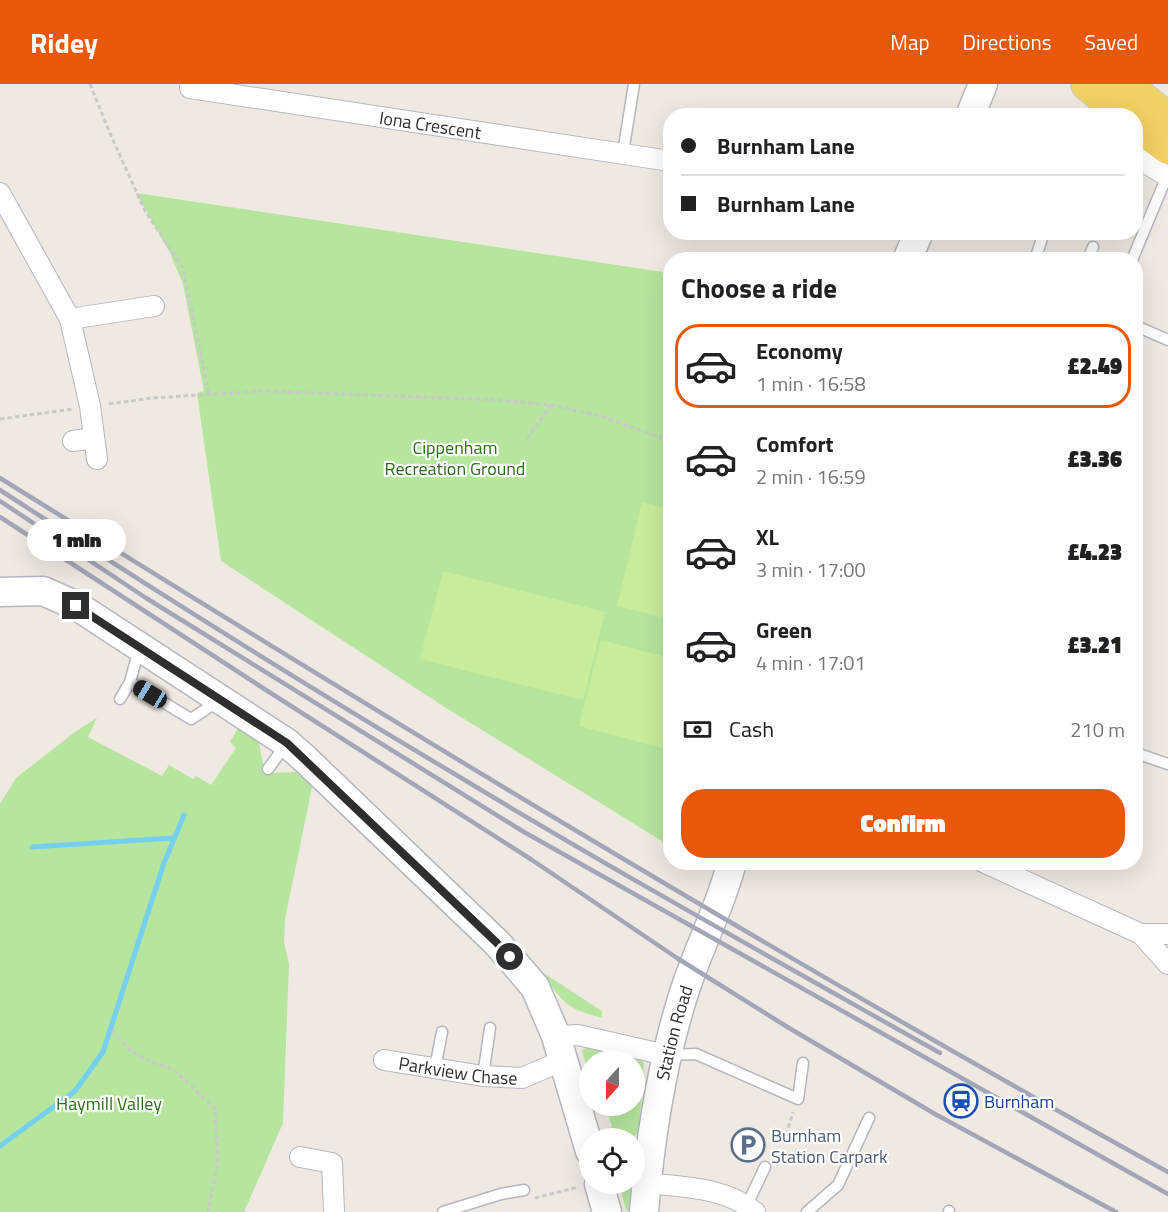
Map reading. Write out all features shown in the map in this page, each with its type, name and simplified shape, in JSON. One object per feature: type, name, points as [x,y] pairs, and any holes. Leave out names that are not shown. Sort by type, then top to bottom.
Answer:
[{"type":"main road","points":[[1088,84],[1115,108]]},
{"type":"main road","points":[[1125,84],[1137,108]]},
{"type":"main road","points":[[1143,120],[1154,142]]},
{"type":"street","points":[[973,108],[983,84]]},
{"type":"street","name":"Iona Crescent","points":[[190,89],[663,160]]},
{"type":"street","points":[[0,193],[70,319],[90,406],[97,459]]},
{"type":"street","points":[[70,319],[154,306]]},
{"type":"street","points":[[73,441],[94,438]]},
{"type":"street","points":[[0,592],[43,591],[76,606],[140,645],[287,743],[497,943],[535,987],[560,1048],[583,1128]]},
{"type":"street","name":"Station Road","points":[[644,1212],[646,1183],[666,1054],[684,993],[730,870]]},
{"type":"street","points":[[1001,870],[1142,934],[1168,934]]},
{"type":"street","points":[[1142,934],[1168,964]]},
{"type":"street","points":[[560,1048],[578,1035],[666,1054]]},
{"type":"street","name":"Parkview Chase","points":[[384,1060],[483,1076],[522,1078],[560,1048]]},
{"type":"street","points":[[300,1157],[332,1163],[334,1212]]},
{"type":"street","points":[[646,1183],[700,1189],[725,1195],[751,1208]]},
{"type":"street","points":[[602,1194],[607,1212]]},
{"type":"lane","points":[[623,153],[634,84]]},
{"type":"lane","points":[[1143,201],[1154,142]]},
{"type":"lane","points":[[1091,252],[1093,247]]},
{"type":"lane","points":[[1143,329],[1168,340]]},
{"type":"lane","points":[[120,699],[130,682],[140,645]]},
{"type":"lane","points":[[130,682],[190,719],[222,699]]},
{"type":"lane","points":[[268,769],[287,743]]},
{"type":"lane","points":[[1143,755],[1168,764]]},
{"type":"lane","points":[[483,1076],[490,1028]]},
{"type":"lane","points":[[435,1068],[442,1032]]},
{"type":"lane","points":[[666,1054],[696,1054],[798,1099],[803,1063]]},
{"type":"lane","points":[[807,1212],[838,1185],[869,1118]]},
{"type":"lane","points":[[751,1208],[765,1167]]},
{"type":"lane","points":[[443,1212],[501,1194],[524,1190]]},
{"type":"path","points":[[90,84],[145,211],[183,268],[209,394]]},
{"type":"path","points":[[0,419],[152,398],[274,391],[476,399],[551,405],[601,416],[663,438]]},
{"type":"path","points":[[527,439],[551,405]]},
{"type":"path","points":[[112,1031],[132,1052],[156,1064],[173,1069],[215,1109],[218,1162],[208,1212]]},
{"type":"path","points":[[784,1142],[795,1106]]},
{"type":"green space","name":"Cippenham Recreation Ground","points":[[136,193],[663,272],[663,842],[443,706],[221,561],[197,393],[204,391],[183,284],[170,253]]},
{"type":"green space","points":[[642,502],[663,507],[663,617],[617,606]]},
{"type":"green space","points":[[443,571],[605,612],[583,700],[420,659]]},
{"type":"green space","points":[[601,640],[663,656],[663,748],[579,726]]},
{"type":"green space","name":"Haymill Valley","points":[[97,718],[88,737],[162,776],[169,765],[193,779],[196,776],[211,785],[236,748],[230,742],[239,726],[259,743],[263,764],[273,773],[296,772],[312,787],[285,919],[284,942],[289,964],[283,1123],[244,1212],[0,1212],[0,804],[16,778],[75,732]]},
{"type":"green space","points":[[545,974],[602,1011],[602,1018],[568,1005],[552,987]]},
{"type":"green space","points":[[587,1047],[605,1050],[583,1050]]},
{"type":"green space","points":[[609,1116],[640,1116],[639,1128],[609,1128],[612,1127]]},
{"type":"green space","points":[[622,1194],[632,1194],[630,1212],[626,1210]]},
{"type":"waterway","points":[[0,1146],[75,1091],[103,1052],[164,863],[184,815]]},
{"type":"waterway","points":[[32,847],[173,838]]},
{"type":"railway","points":[[0,478],[579,833],[872,1005],[1168,1172]]},
{"type":"railway","points":[[0,490],[168,598],[396,739],[695,915],[940,1053]]},
{"type":"railway","points":[[0,501],[146,598],[524,832],[1168,1194]]},
{"type":"railway","points":[[0,517],[532,860],[677,958],[789,1028],[935,1114],[1116,1212]]},
{"type":"place","name":"Burnham","points":[[961,1101]]},
{"type":"place","name":"Burnham Station Carpark","points":[[748,1145]]},
{"type":"route","points":[[76,606],[129,638],[287,743],[510,957]]}]
